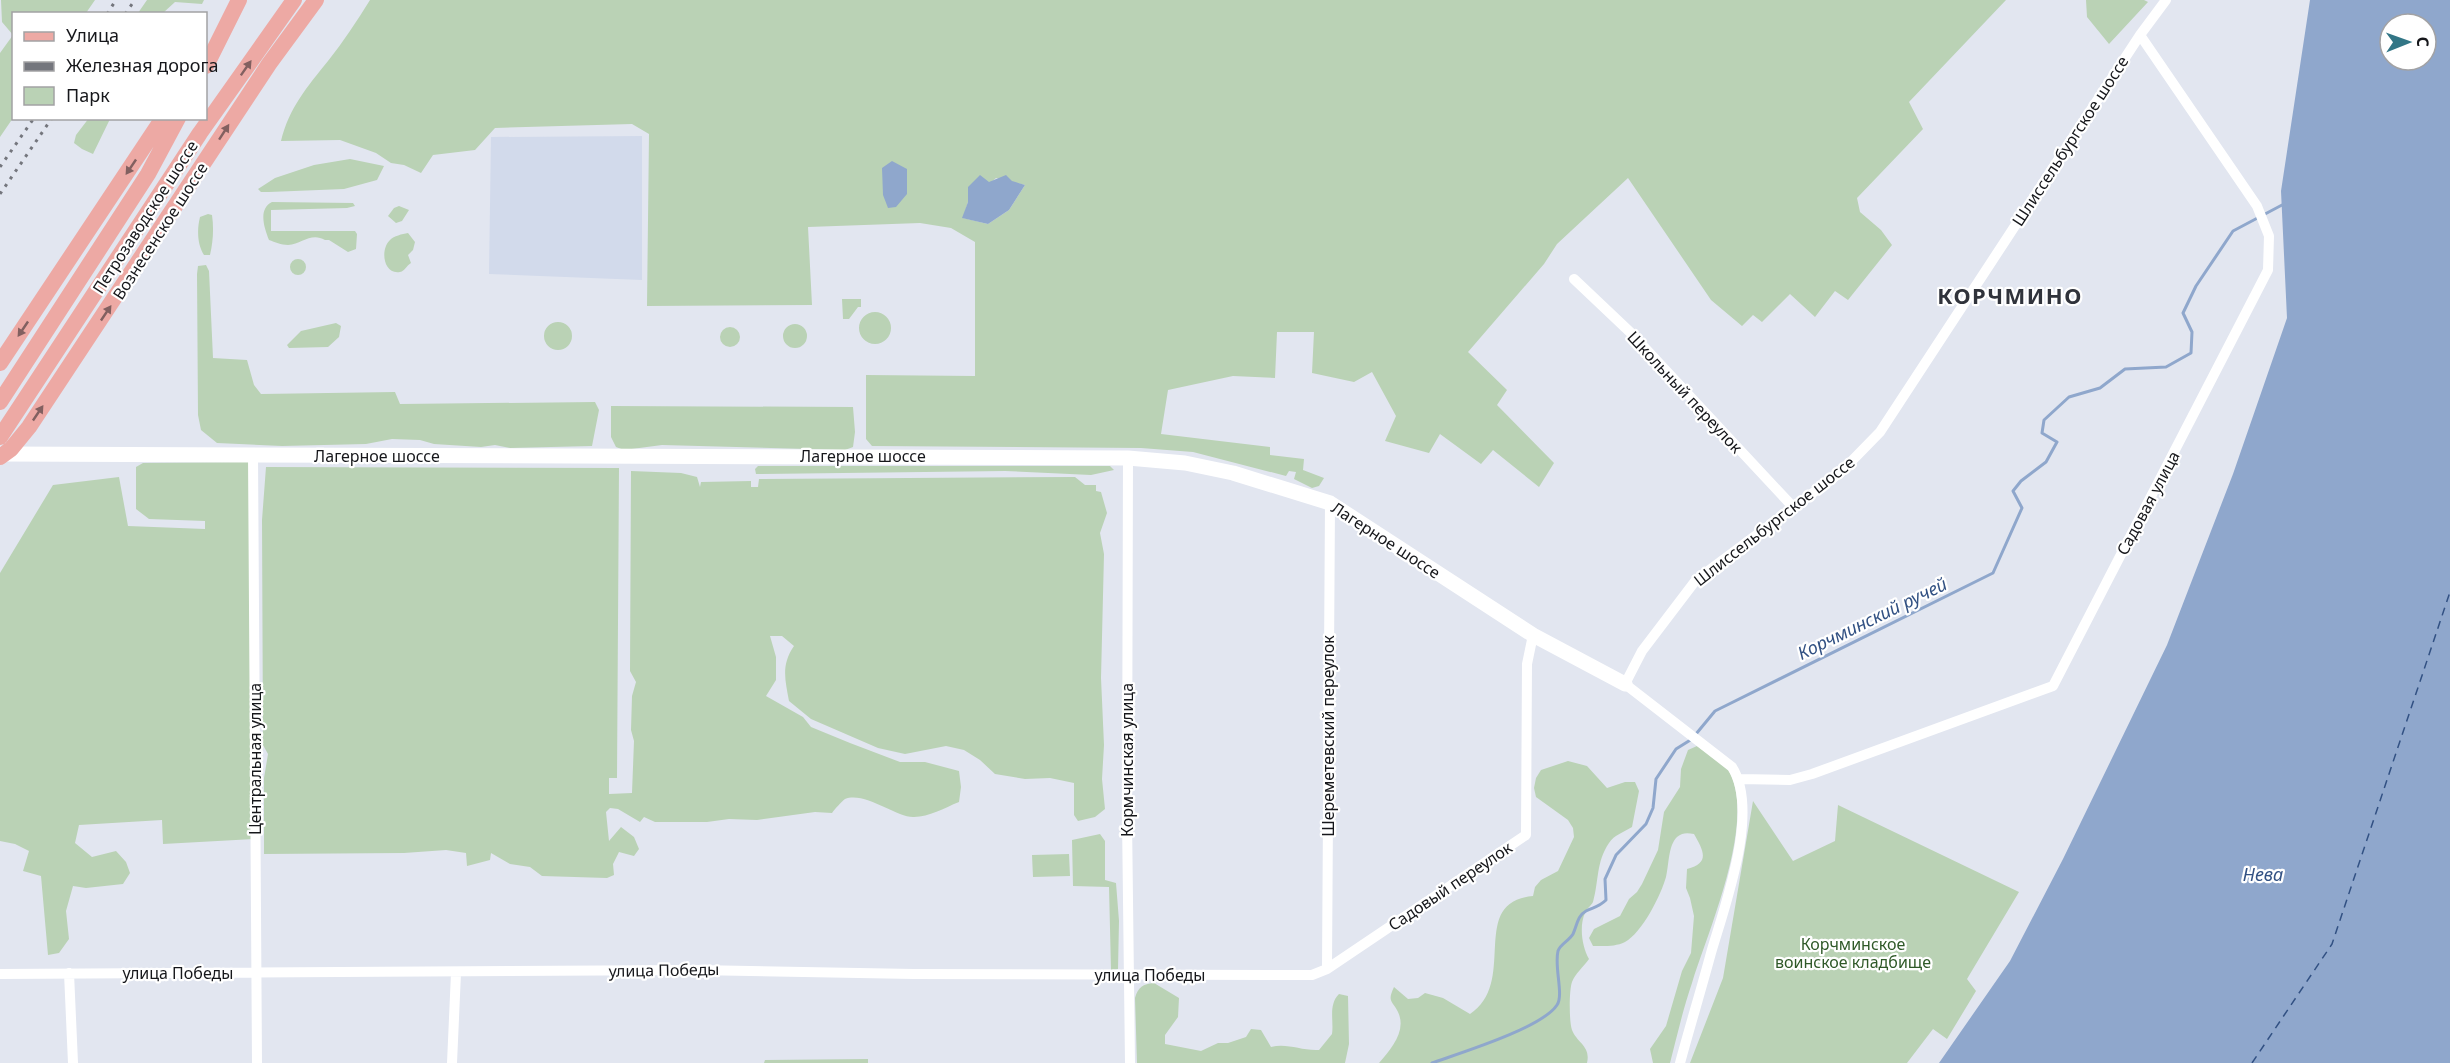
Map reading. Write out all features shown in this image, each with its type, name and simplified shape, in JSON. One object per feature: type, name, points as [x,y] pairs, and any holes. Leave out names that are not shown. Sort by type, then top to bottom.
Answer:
[{"type":"main road","points":[[207,50],[239,0]]},
{"type":"main road","points":[[207,64],[239,0]]},
{"type":"main road","name":"Петрозаводское шоссе","points":[[0,437],[200,133],[294,0]]},
{"type":"main road","name":"Вознесенское шоссе","points":[[0,456],[20,438],[74,362],[269,64],[315,0]]},
{"type":"main road","points":[[0,363],[162,120]]},
{"type":"main road","points":[[0,402],[148,174],[177,120]]},
{"type":"street","name":"Шлиссельбургское шоссе","points":[[1625,684],[1642,651],[1695,580],[1841,472],[1880,432],[2140,35],[2166,0]]},
{"type":"street","name":"Садовая улица","points":[[1740,779],[1790,780],[1812,774],[2053,686],[2268,270],[2269,236],[2257,206],[2140,35]]},
{"type":"street","name":"Школьный переулок","points":[[1574,279],[1631,333],[1794,508]]},
{"type":"street","points":[[20,407],[18,426],[21,435],[27,443],[43,453]]},
{"type":"street","name":"Лагерное шоссе","points":[[0,456],[43,453],[1128,458],[1185,464],[1233,473],[1330,503],[1533,635],[1625,684]]},
{"type":"street","name":"Центральная улица","points":[[253,455],[257,1063]]},
{"type":"street","name":"Кормчинская улица","points":[[1128,458],[1130,1063]]},
{"type":"street","name":"Шереметевский переулок","points":[[1327,969],[1330,503]]},
{"type":"street","name":"Садовый переулок","points":[[1327,969],[1526,835],[1527,664],[1533,635]]},
{"type":"street","points":[[1625,684],[1732,767],[1740,779],[1743,805],[1737,863],[1680,1063]]},
{"type":"street","name":"улица Победы","points":[[0,974],[707,970],[1128,976],[1312,975],[1327,969]]},
{"type":"street","points":[[69,973],[73,1063]]},
{"type":"street","points":[[452,1063],[456,973]]},
{"type":"shaded area","points":[[642,136],[642,280],[489,274],[491,137]]},
{"type":"green space","points":[[1,0],[95,0],[87,12],[12,12],[12,34],[2,22]]},
{"type":"green space","points":[[147,0],[204,0],[202,4],[175,2],[164,12],[139,12]]},
{"type":"green space","points":[[370,0],[2006,0],[1909,102],[1923,129],[1857,198],[1860,212],[1881,230],[1892,245],[1848,300],[1835,291],[1815,317],[1790,294],[1762,322],[1753,315],[1742,326],[1711,300],[1628,178],[1557,244],[1544,264],[1468,352],[1507,390],[1497,405],[1554,463],[1539,487],[1493,450],[1481,464],[1440,434],[1429,453],[1385,441],[1396,416],[1372,372],[1354,382],[1312,373],[1314,332],[1277,332],[1275,378],[1233,376],[1168,390],[1161,434],[1270,447],[1270,455],[1304,459],[1303,470],[1324,478],[1319,486],[1312,488],[1294,479],[1296,472],[1289,471],[1286,476],[1193,452],[1141,448],[872,446],[866,439],[866,375],[975,376],[975,242],[951,228],[920,223],[808,227],[812,305],[647,306],[649,134],[632,124],[495,128],[475,150],[433,155],[421,173],[404,165],[391,163],[376,153],[340,140],[281,141],[284,129],[300,98]],"holes":[[[996,178],[1025,185],[1009,210],[988,224],[963,218],[968,202]]]},
{"type":"green space","points":[[2086,0],[2144,0],[2148,2],[2109,44],[2087,17]]},
{"type":"green space","points":[[12,36],[12,119],[0,137],[0,53]]},
{"type":"green space","points":[[87,120],[110,120],[93,154],[74,143],[76,135]]},
{"type":"green space","points":[[350,159],[384,166],[377,180],[344,189],[261,192],[258,189],[275,178],[314,165]]},
{"type":"green space","points":[[272,202],[353,203],[355,206],[347,208],[271,210],[271,231],[355,231],[357,234],[356,249],[348,252],[329,240],[315,237],[288,245],[269,240],[264,224],[264,214],[265,209]]},
{"type":"green space","points":[[399,206],[409,210],[402,221],[396,223],[388,216],[394,208]]},
{"type":"green space","points":[[212,215],[212,240],[210,255],[204,255],[199,241],[198,226],[200,217]]},
{"type":"green space","points":[[408,233],[415,242],[413,250],[408,255],[411,263],[402,271],[394,272],[387,266],[385,249],[392,239]]},
{"type":"green space","points":[[298,259],[306,267],[298,275],[290,267]]},
{"type":"green space","points":[[206,265],[209,271],[213,358],[247,360],[254,385],[261,394],[395,392],[400,404],[595,402],[599,410],[592,446],[510,448],[495,445],[481,447],[392,439],[366,444],[282,446],[217,443],[201,430],[198,415],[197,274],[198,266]]},
{"type":"green space","points":[[842,299],[861,299],[861,307],[858,307],[849,319],[843,319]]},
{"type":"green space","points":[[875,312],[886,317],[891,328],[886,339],[875,344],[864,339],[859,328],[864,317]]},
{"type":"green space","points":[[558,322],[568,326],[572,336],[568,346],[558,350],[548,346],[544,336],[548,326]]},
{"type":"green space","points":[[336,323],[341,326],[339,337],[328,347],[289,348],[287,345],[301,331]]},
{"type":"green space","points":[[795,324],[800,325],[806,331],[806,341],[800,347],[795,348],[790,347],[784,341],[783,336],[784,331],[790,325]]},
{"type":"green space","points":[[730,327],[737,330],[740,337],[737,344],[730,347],[723,344],[720,337],[723,330]]},
{"type":"green space","points":[[611,406],[853,407],[855,432],[853,447],[845,450],[662,445],[624,450],[616,447],[611,437]]},
{"type":"green space","points":[[249,462],[254,839],[163,844],[162,820],[79,825],[75,843],[92,857],[116,851],[126,862],[130,873],[123,884],[86,888],[73,886],[66,911],[69,939],[59,953],[48,955],[41,876],[23,871],[29,851],[15,844],[0,841],[0,573],[53,485],[119,477],[128,526],[205,529],[205,521],[149,519],[136,509],[136,467],[143,463]]},
{"type":"green space","points":[[758,466],[1110,466],[1114,470],[1091,475],[1005,471],[756,474],[755,469]]},
{"type":"green space","points":[[266,467],[619,468],[617,778],[609,778],[609,794],[632,793],[634,741],[631,730],[632,696],[636,682],[630,671],[631,471],[681,473],[697,477],[700,487],[701,482],[751,481],[751,487],[758,487],[759,479],[1075,477],[1085,485],[1096,485],[1096,491],[1101,492],[1107,513],[1100,533],[1104,554],[1101,678],[1104,745],[1102,779],[1105,809],[1095,817],[1078,821],[1074,815],[1074,783],[1050,778],[1025,779],[995,774],[980,760],[964,750],[946,746],[905,754],[878,748],[811,719],[789,701],[785,679],[786,666],[794,646],[782,636],[770,636],[776,657],[776,680],[766,696],[803,717],[811,727],[850,743],[900,762],[925,762],[959,771],[961,787],[959,802],[931,814],[914,817],[871,801],[853,798],[845,799],[832,813],[815,812],[757,820],[729,819],[707,822],[655,822],[644,817],[640,822],[618,809],[610,808],[606,812],[609,841],[621,827],[634,837],[639,849],[634,856],[619,852],[613,864],[614,875],[607,878],[542,876],[530,867],[510,864],[491,853],[490,860],[467,866],[466,853],[446,850],[404,853],[264,854],[264,778],[268,754],[263,745],[262,520]]},
{"type":"green space","points":[[1697,746],[1729,771],[1736,792],[1737,818],[1734,846],[1670,1063],[1653,1063],[1650,1049],[1666,1026],[1682,971],[1691,953],[1694,916],[1686,888],[1687,869],[1699,863],[1703,855],[1694,834],[1681,834],[1674,841],[1660,893],[1638,931],[1621,944],[1593,946],[1589,938],[1594,929],[1620,916],[1629,899],[1642,884],[1658,850],[1664,812],[1680,787],[1681,769],[1688,750]]},
{"type":"green space","points":[[1568,761],[1587,766],[1607,788],[1625,782],[1635,782],[1639,791],[1632,827],[1614,838],[1605,850],[1593,902],[1583,918],[1582,936],[1589,959],[1572,982],[1570,1013],[1572,1030],[1587,1052],[1587,1063],[1379,1063],[1396,1039],[1401,1026],[1398,1012],[1391,998],[1394,987],[1408,999],[1418,998],[1425,993],[1443,998],[1470,1014],[1484,1000],[1491,983],[1497,928],[1502,912],[1513,901],[1533,896],[1535,887],[1541,880],[1558,871],[1574,837],[1573,828],[1568,820],[1536,797],[1534,788],[1541,770]]},
{"type":"green space","name":"Корчминское воинское кладбище","points":[[1753,801],[1793,861],[1835,841],[1838,805],[2019,892],[1967,979],[1976,991],[1947,1039],[1933,1029],[1907,1063],[1690,1063],[1723,978]]},
{"type":"green space","points":[[1100,834],[1105,841],[1105,880],[1116,883],[1119,921],[1118,969],[1111,970],[1109,887],[1073,886],[1072,840]]},
{"type":"green space","points":[[1069,854],[1070,876],[1033,877],[1032,855]]},
{"type":"green space","points":[[1154,983],[1179,998],[1178,1017],[1165,1035],[1165,1044],[1201,1051],[1218,1043],[1228,1043],[1246,1037],[1251,1029],[1261,1030],[1271,1047],[1319,1050],[1332,1034],[1332,1008],[1336,998],[1339,994],[1348,996],[1349,1044],[1345,1063],[1137,1063],[1135,998],[1141,987]]},
{"type":"green space","points":[[868,1059],[868,1063],[764,1063],[765,1060]]},
{"type":"water","name":"Нева","points":[[2310,0],[2450,0],[2450,1063],[1939,1063],[2010,961],[2063,859],[2167,645],[2233,474],[2287,318],[2281,191]]},
{"type":"water","points":[[892,161],[907,169],[907,194],[896,207],[888,208],[883,195],[882,168]]},
{"type":"water","points":[[980,175],[989,182],[1006,175],[1012,181],[1025,185],[1009,210],[988,224],[962,218],[968,202],[968,187]]},
{"type":"waterway","name":"Корчминский ручей","points":[[1696,734],[1715,711],[1993,573],[2022,508],[2013,491],[2021,481],[2046,462],[2057,442],[2042,433],[2044,420],[2069,397],[2100,388],[2125,369],[2166,367],[2191,353],[2192,332],[2183,313],[2196,286],[2233,231],[2282,205]]},
{"type":"waterway","name":"Корчминский ручей","points":[[1432,1063],[1518,1031],[1548,1014],[1557,1005],[1560,995],[1557,965],[1559,949],[1573,934],[1583,913],[1606,900],[1605,879],[1616,855],[1646,824],[1653,808],[1656,779],[1676,749],[1692,739]]},
{"type":"ferry route","points":[[2252,1063],[2332,944],[2450,592]]},
{"type":"railway","points":[[108,12],[116,0]]},
{"type":"railway","points":[[126,12],[135,0]]},
{"type":"railway","points":[[0,167],[33,120]]},
{"type":"railway","points":[[0,194],[51,120]]},
{"type":"district","name":"КОРЧМИНО","points":[[2010,295]]}]
